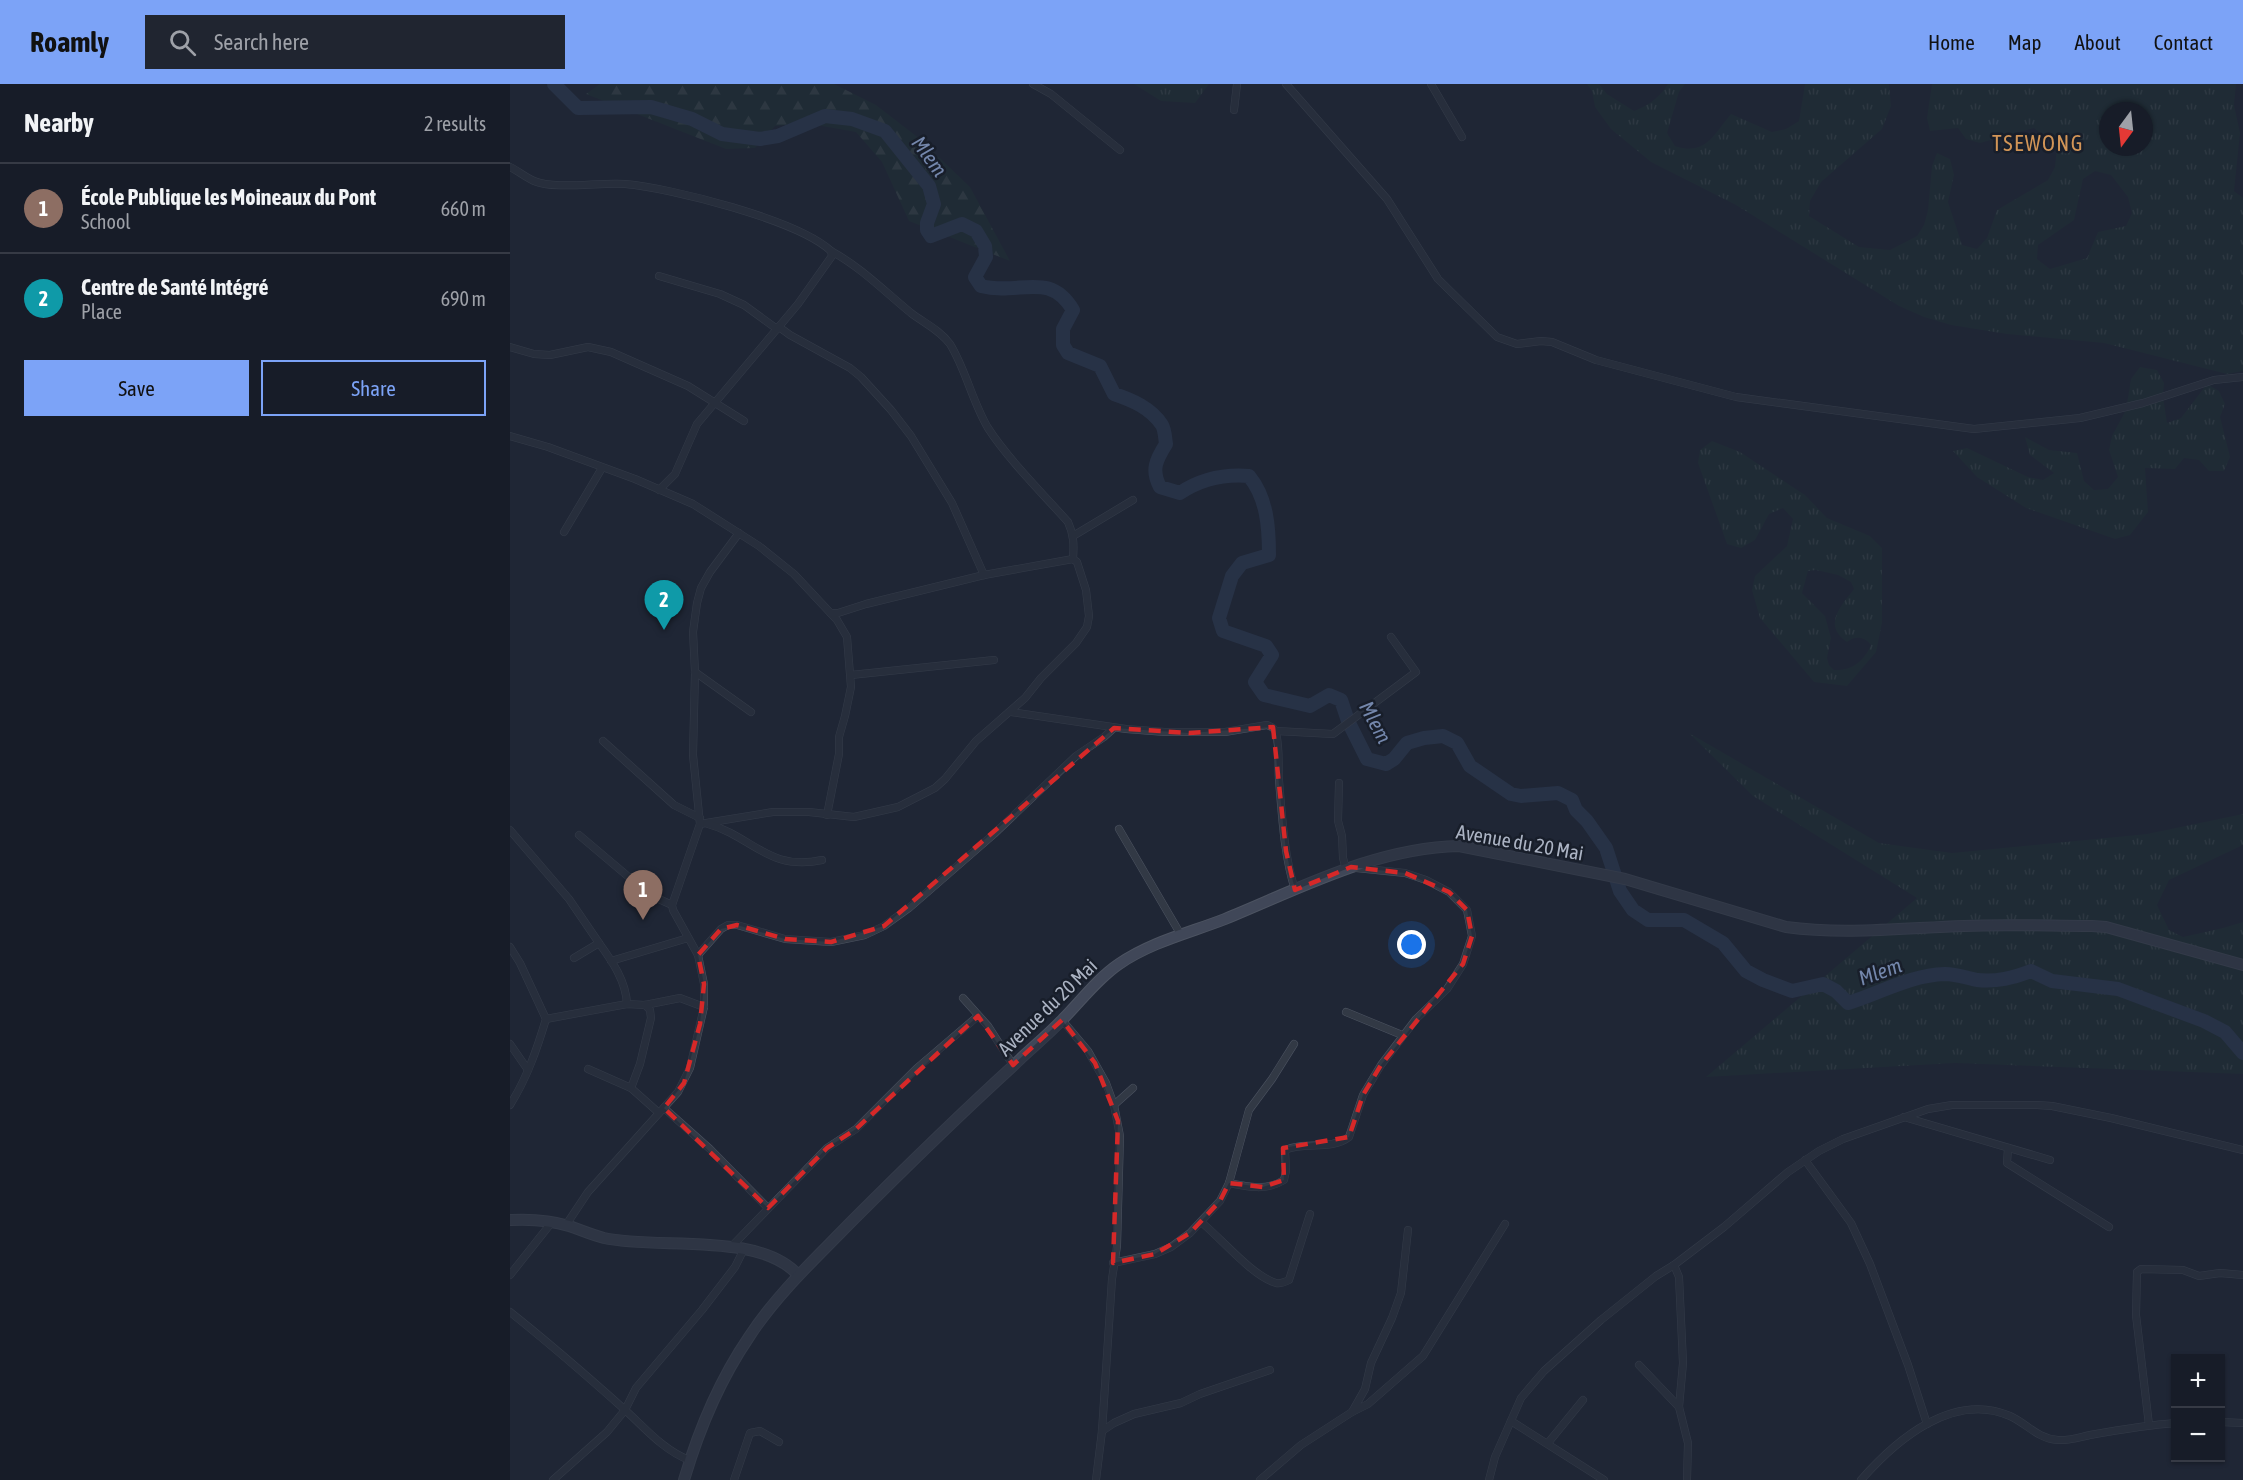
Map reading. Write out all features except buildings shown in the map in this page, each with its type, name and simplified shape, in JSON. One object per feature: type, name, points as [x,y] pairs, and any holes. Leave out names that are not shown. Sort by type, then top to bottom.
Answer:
[{"type":"main road","name":"Avenue du 20 Mai","points":[[684,1480],[689,1460],[711,1403],[730,1367],[750,1335],[798,1275],[1062,1020],[1090,989],[1116,966],[1149,947],[1349,868],[1403,851],[1431,846],[1459,846],[1619,878],[1769,923],[1797,928],[1874,930],[1966,926],[2106,927],[2243,965]]},
{"type":"main road","points":[[510,1220],[552,1222],[603,1238],[757,1252],[775,1257],[798,1275]]},
{"type":"street","points":[[1033,84],[1051,94],[1120,150]]},
{"type":"street","points":[[1234,110],[1237,84]]},
{"type":"street","points":[[1286,84],[1386,198],[1438,279],[1497,337],[1508,342],[1517,344],[1551,342],[1596,360],[1736,397],[1974,429],[2080,418],[2143,403],[2214,380],[2243,376]]},
{"type":"street","points":[[1431,84],[1462,137]]},
{"type":"street","points":[[510,167],[534,181],[549,184],[621,183],[668,190],[780,224],[812,238],[853,263],[917,317],[938,331],[949,344],[961,367],[974,402],[989,429],[1028,478],[1068,522],[1073,536],[1073,559],[1077,562],[1086,590],[1089,616],[1087,627],[1076,643],[1011,712],[976,741],[945,779],[916,800],[854,818],[773,812],[702,822]]},
{"type":"street","points":[[660,490],[675,474],[697,424],[778,328],[826,266],[832,256],[831,251]]},
{"type":"street","points":[[659,276],[693,285],[744,305],[778,328],[850,368],[861,377],[911,436],[952,503],[984,575]]},
{"type":"street","points":[[510,347],[550,355],[588,347],[611,352],[660,372],[744,421]]},
{"type":"street","points":[[510,436],[548,447],[693,504],[739,533],[794,574],[825,610],[831,613],[838,614],[866,604],[984,575],[1073,559]]},
{"type":"street","points":[[564,532],[602,468]]},
{"type":"street","points":[[1073,536],[1133,500]]},
{"type":"street","points":[[672,905],[702,822],[693,755],[695,672],[693,632],[701,588],[719,558],[739,533]]},
{"type":"street","points":[[827,815],[839,754],[838,737],[849,702],[851,675],[847,637],[831,613]]},
{"type":"street","points":[[1276,731],[1333,734],[1416,672],[1391,638]]},
{"type":"street","points":[[851,675],[994,660]]},
{"type":"street","points":[[695,672],[751,712]]},
{"type":"street","points":[[1011,712],[1114,728],[1188,733],[1225,732],[1267,725],[1273,727],[1276,731],[1286,851],[1295,890]]},
{"type":"street","points":[[698,955],[721,929],[728,925],[737,925],[785,939],[831,942],[865,935],[884,926],[909,908],[994,834],[1076,756],[1114,728]]},
{"type":"street","points":[[603,741],[674,805],[702,822],[728,832],[776,859],[795,863],[822,860]]},
{"type":"street","points":[[1229,1183],[1263,1187],[1277,1185],[1284,1180],[1285,1150],[1336,1142],[1349,1137],[1363,1095],[1402,1035],[1447,989],[1463,964],[1472,936],[1467,910],[1449,892],[1426,880],[1405,873],[1349,868],[1342,858],[1342,836],[1338,820],[1339,783]]},
{"type":"street","points":[[1119,829],[1181,935]]},
{"type":"street","points":[[510,830],[569,899],[599,943],[624,986],[627,1004]]},
{"type":"street","points":[[566,1225],[588,1192],[678,1092],[687,1076],[704,1007],[704,984],[698,955],[672,905],[650,895],[579,835]]},
{"type":"street","points":[[611,961],[688,938]]},
{"type":"street","points":[[574,957],[599,943]]},
{"type":"street","points":[[510,948],[520,963],[546,1019],[528,1070],[510,1105]]},
{"type":"street","points":[[546,1019],[627,1004],[645,1005],[680,998],[704,1007]]},
{"type":"street","points":[[963,998],[999,1041],[1013,1065]]},
{"type":"street","points":[[631,1088],[640,1064],[651,1018],[650,1010],[645,1005]]},
{"type":"street","points":[[1346,1012],[1402,1035]]},
{"type":"street","points":[[730,1248],[827,1148],[856,1129],[916,1069],[978,1016]]},
{"type":"street","points":[[1062,1020],[1088,1051],[1106,1083],[1114,1105],[1120,1136],[1117,1246],[1113,1263],[1102,1431],[1096,1480]]},
{"type":"street","points":[[510,1044],[528,1070]]},
{"type":"street","points":[[1113,1263],[1155,1254],[1171,1247],[1201,1222],[1220,1201],[1229,1183],[1249,1110],[1294,1044]]},
{"type":"street","points":[[588,1069],[631,1088],[661,1110],[710,1149],[768,1208]]},
{"type":"street","points":[[1114,1105],[1133,1088]]},
{"type":"street","points":[[1489,1480],[1495,1457],[1521,1398],[1544,1371],[1618,1306],[1724,1227],[1757,1197],[1804,1160],[1843,1139],[1928,1109],[1952,1105],[2052,1106],[2243,1150]]},
{"type":"street","points":[[1904,1117],[2050,1160]]},
{"type":"street","points":[[2008,1148],[2007,1163],[2109,1227]]},
{"type":"street","points":[[1804,1160],[1851,1223],[1908,1365],[1927,1424]]},
{"type":"street","points":[[1201,1222],[1255,1270],[1275,1283],[1284,1283],[1290,1280],[1310,1214]]},
{"type":"street","points":[[510,1275],[552,1222]]},
{"type":"street","points":[[1260,1480],[1301,1445],[1368,1404],[1423,1356],[1505,1224]]},
{"type":"street","points":[[1352,1412],[1365,1389],[1371,1363],[1401,1293],[1408,1230]]},
{"type":"street","points":[[553,1480],[607,1432],[625,1410],[636,1388],[702,1310],[735,1267],[744,1251]]},
{"type":"street","points":[[1674,1265],[1679,1277],[1683,1363],[1679,1407],[1688,1443],[1687,1480]]},
{"type":"street","points":[[2150,1425],[2136,1315],[2137,1272],[2141,1269],[2183,1270],[2199,1276],[2220,1273],[2243,1275]]},
{"type":"street","points":[[510,1312],[648,1432],[689,1460]]},
{"type":"street","points":[[1639,1365],[1679,1407]]},
{"type":"street","points":[[1102,1431],[1134,1414],[1181,1403],[1270,1370]]},
{"type":"street","points":[[1548,1443],[1583,1400]]},
{"type":"street","points":[[1861,1480],[1875,1464],[1927,1424],[1955,1412],[1972,1408],[2010,1416],[2027,1429],[2059,1440],[2171,1423]]},
{"type":"street","points":[[1511,1421],[1604,1480]]},
{"type":"street","points":[[2225,1422],[2243,1423]]},
{"type":"street","points":[[734,1480],[747,1436],[750,1433],[760,1431],[779,1442]]},
{"type":"highlighted area","points":[[1273,727],[1286,851],[1295,890],[1351,867],[1405,873],[1449,892],[1467,910],[1472,936],[1463,964],[1381,1065],[1363,1095],[1349,1137],[1283,1148],[1284,1180],[1263,1187],[1229,1183],[1220,1201],[1190,1233],[1155,1254],[1113,1263],[1118,1121],[1095,1063],[1062,1020],[1013,1065],[978,1016],[856,1129],[827,1148],[768,1208],[664,1108],[684,1083],[700,1024],[704,984],[698,955],[721,929],[737,925],[785,939],[831,942],[884,926],[1114,728],[1189,733]]},
{"type":"green space","points":[[600,84],[834,84],[876,105],[920,139],[970,187],[1010,261],[909,221],[882,162],[856,132],[805,123],[775,126],[755,148],[726,149],[586,94]]},
{"type":"green space","points":[[1134,84],[1209,84],[1195,103],[1161,101]]},
{"type":"green space","points":[[1587,84],[1599,84],[1607,94],[1634,111],[1653,100],[1668,84],[1685,84],[1679,92],[1667,133],[1675,146],[1694,148],[1708,142],[1731,114],[1772,132],[1786,129],[1799,121],[1805,84],[1889,84],[1891,106],[1882,129],[1821,182],[1810,201],[1809,216],[1859,247],[1890,250],[1917,236],[1924,225],[1928,210],[1932,166],[1937,153],[1950,159],[1954,175],[1948,202],[1962,245],[1977,249],[1987,238],[1997,210],[2048,180],[2055,167],[2057,146],[2034,128],[1980,143],[1966,139],[1958,128],[1930,131],[1927,118],[1932,84],[2236,84],[2234,105],[2240,133],[2234,191],[2243,198],[2243,371],[2227,374],[2104,343],[2007,334],[1951,325],[1924,317],[1899,306],[1736,205],[1651,162],[1611,129],[1595,107],[1592,91]],"holes":[[[2095,171],[2111,175],[2128,197],[2132,213],[2126,226],[2098,232],[2087,258],[2050,269],[2037,259],[2038,245],[2074,220],[2083,179]]]},
{"type":"green space","points":[[2140,367],[2157,370],[2164,383],[2163,397],[2167,423],[2181,418],[2207,384],[2219,391],[2225,404],[2220,417],[2230,457],[2224,471],[2209,471],[2199,460],[2184,458],[2175,469],[2145,468],[2148,512],[2130,535],[2115,539],[2026,508],[1977,477],[1953,451],[1967,448],[2028,477],[2043,480],[2054,473],[2030,455],[2025,437],[2049,450],[2077,453],[2084,481],[2094,490],[2108,489],[2118,477],[2109,450],[2112,436],[2126,410],[2131,379]]},
{"type":"green space","points":[[1712,441],[1740,452],[1805,495],[1827,518],[1870,536],[1882,548],[1882,623],[1876,652],[1847,686],[1814,682],[1760,618],[1752,590],[1755,576],[1787,546],[1793,519],[1783,508],[1769,514],[1755,540],[1741,548],[1727,544],[1698,463],[1700,450]],"holes":[[[1816,570],[1838,575],[1851,582],[1854,589],[1839,609],[1835,622],[1836,629],[1847,642],[1859,638],[1871,645],[1857,664],[1846,669],[1834,670],[1827,658],[1831,638],[1825,616],[1802,593],[1808,571]]]},
{"type":"green space","points":[[1689,733],[1879,843],[1952,853],[2147,834],[2243,814],[2243,845],[2169,880],[2157,905],[2169,930],[2183,937],[2243,922],[2243,1074],[1955,1063],[1706,1077],[1917,898],[1753,796]]},
{"type":"waterway","name":"Mlem","points":[[554,84],[578,108],[651,107],[692,119],[722,134],[760,139],[778,136],[825,116],[852,119],[885,131],[929,186],[934,204],[927,223],[927,230],[931,236],[962,224],[976,231],[985,246],[986,257],[975,277],[981,286],[1044,287],[1064,298],[1073,310],[1063,329],[1063,345],[1068,353],[1100,366],[1114,394],[1141,405],[1158,419],[1164,429],[1166,444],[1155,470],[1160,487],[1180,493],[1213,478],[1249,476],[1263,503],[1269,555],[1242,563],[1232,576],[1219,618],[1223,631],[1266,646],[1272,655],[1255,682],[1264,695],[1310,706],[1329,695],[1341,700],[1348,721],[1367,759],[1386,764],[1394,759],[1407,743],[1443,736],[1457,743],[1470,766],[1511,794],[1521,796],[1558,793],[1572,800],[1576,810],[1587,821],[1606,848],[1620,891],[1633,910],[1648,920],[1684,920],[1723,943],[1746,971],[1792,991],[1823,984],[1836,991],[1848,1003],[1908,981],[1932,975],[1949,974],[1977,980],[1998,980],[2031,971],[2052,981],[2118,989],[2204,1021],[2225,1032],[2243,1053]]},
{"type":"place","name":"Centre de Santé Intégré","points":[[664,630]]},
{"type":"place","name":"École Publique les Moineaux du Pont","points":[[643,920]]},
{"type":"district","name":"TSEWONG","points":[[2038,143]]}]
